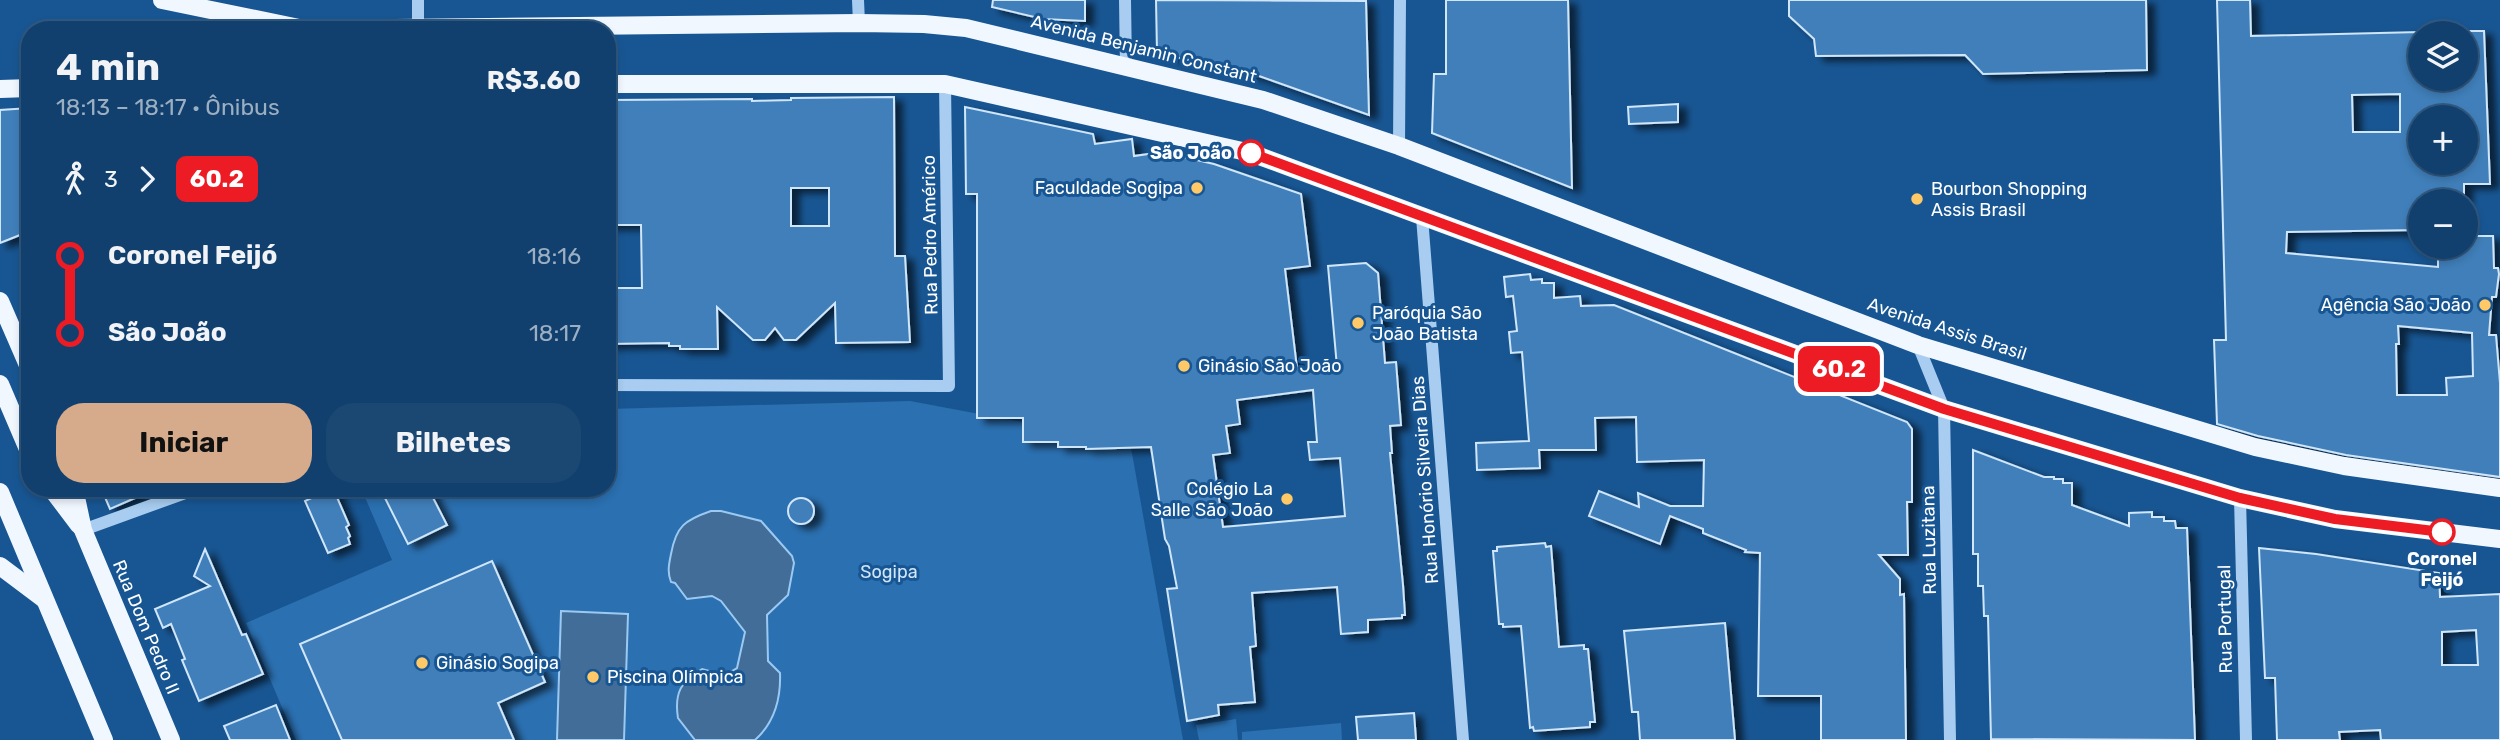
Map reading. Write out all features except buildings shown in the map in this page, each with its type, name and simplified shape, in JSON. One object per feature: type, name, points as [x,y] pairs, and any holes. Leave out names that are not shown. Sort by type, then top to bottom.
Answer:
[{"type":"main road","name":"Avenida Benjamin Constant","points":[[162,0],[265,21]]},
{"type":"main road","name":"Avenida Benjamin Constant","points":[[616,25],[859,23],[966,28],[1263,100],[1399,146]]},
{"type":"main road","points":[[616,84],[945,84],[1251,153],[1944,409],[2240,498],[2335,519],[2500,539]]},
{"type":"main road","points":[[0,89],[21,88]]},
{"type":"main road","name":"Avenida Assis Brasil","points":[[1399,146],[1918,345],[2255,447],[2344,466],[2500,488]]},
{"type":"main road","points":[[0,301],[21,349]]},
{"type":"main road","points":[[0,384],[21,433]]},
{"type":"main road","points":[[0,492],[104,740]]},
{"type":"main road","name":"Rua Dom Pedro II","points":[[58,497],[83,530]]},
{"type":"main road","name":"Rua Dom Pedro II","points":[[76,497],[83,530],[170,740]]},
{"type":"main road","points":[[0,566],[47,601]]},
{"type":"street","points":[[418,0],[418,21]]},
{"type":"street","points":[[858,0],[859,23]]},
{"type":"street","points":[[1125,0],[1125,66]]},
{"type":"street","points":[[1399,146],[1400,0]]},
{"type":"street","name":"Rua Pedro Américo","points":[[616,385],[949,386],[945,84]]},
{"type":"street","name":"Rua Honório Silveira Dias","points":[[1422,217],[1463,740]]},
{"type":"street","name":"Rua Luzitana","points":[[1918,345],[1944,409],[1950,740]]},
{"type":"street","points":[[83,530],[174,497]]},
{"type":"street","name":"Rua Portugal","points":[[2240,498],[2246,740]]},
{"type":"green space","name":"Sogipa","points":[[910,401],[1130,442],[1183,740],[296,740],[246,623],[392,560],[365,497],[616,497],[616,409]]},
{"type":"green space","points":[[1236,719],[1238,740],[1199,740],[1196,725]]},
{"type":"green space","points":[[1341,723],[1342,740],[1242,740],[1242,732]]},
{"type":"shaded area","points":[[711,511],[761,521],[792,556],[794,563],[788,595],[767,615],[768,661],[780,673],[779,692],[772,718],[755,740],[695,740],[678,718],[678,695],[684,683],[702,669],[725,675],[737,668],[745,632],[721,601],[712,596],[687,599],[675,583],[671,582],[670,558],[679,530],[688,521]]},
{"type":"shaded area","name":"Piscina Olímpica","points":[[561,611],[628,614],[624,740],[557,740]]},
{"type":"bus line","name":"60.2","points":[[1251,153],[1944,409],[2240,498],[2335,519],[2442,532]]},
{"type":"place","name":"São João","points":[[1251,153]]},
{"type":"place","name":"Faculdade Sogipa","points":[[1197,188]]},
{"type":"place","name":"Bourbon Shopping Assis Brasil","points":[[1917,199]]},
{"type":"place","name":"Agência São João","points":[[2485,305]]},
{"type":"place","name":"Paróquia São João Batista","points":[[1358,323]]},
{"type":"place","name":"Ginásio São João","points":[[1184,366]]},
{"type":"place","name":"Colégio La Salle São João","points":[[1287,499]]},
{"type":"place","name":"Coronel Feijó","points":[[2442,532]]},
{"type":"place","name":"Ginásio Sogipa","points":[[422,663]]},
{"type":"place","name":"Piscina Olímpica","points":[[593,677]]}]
